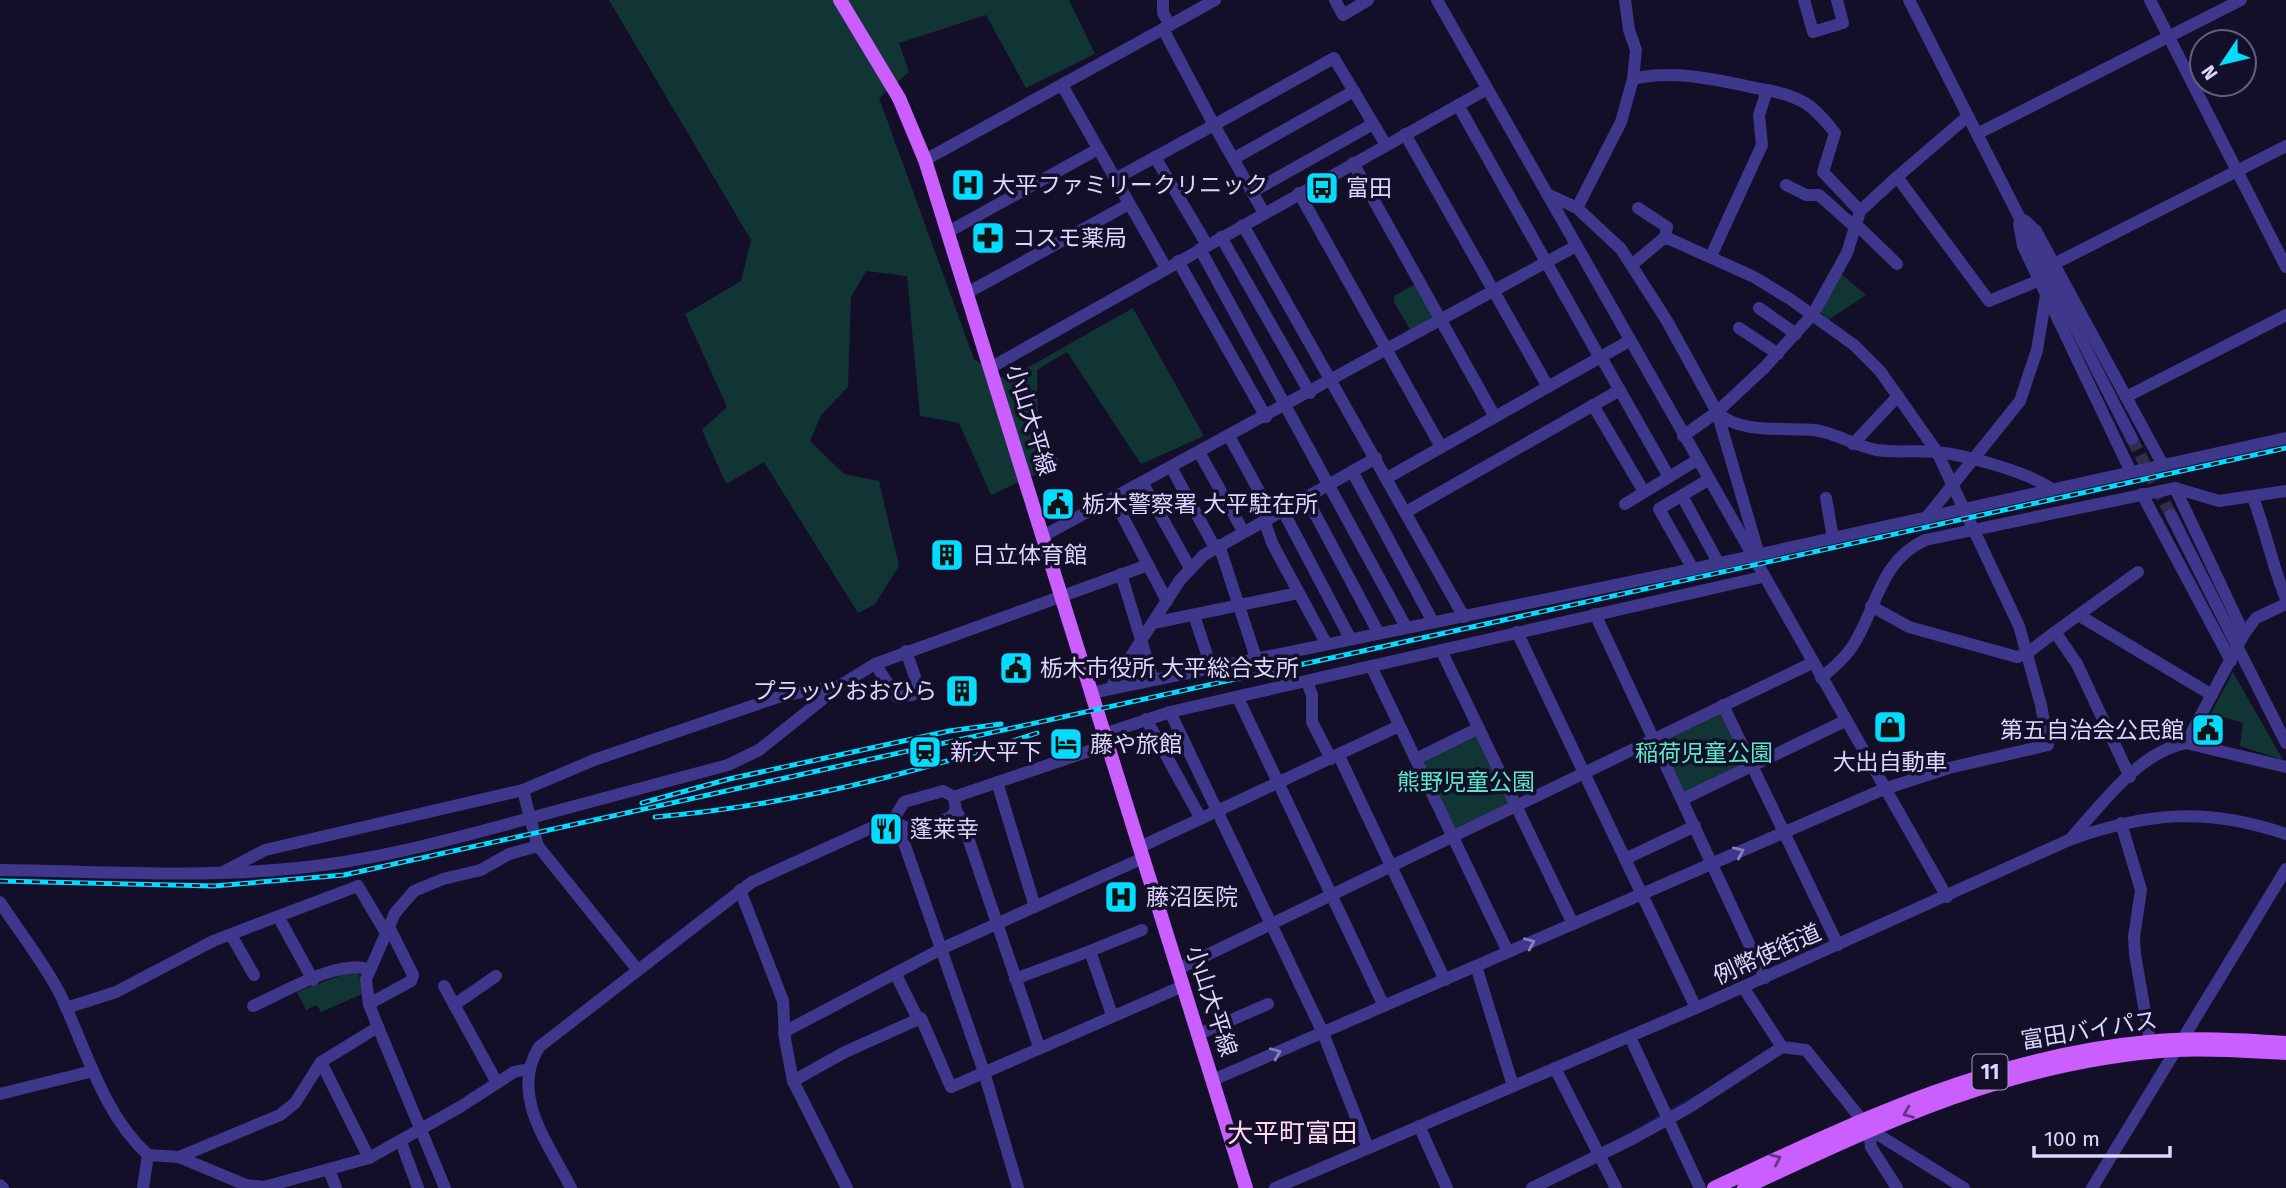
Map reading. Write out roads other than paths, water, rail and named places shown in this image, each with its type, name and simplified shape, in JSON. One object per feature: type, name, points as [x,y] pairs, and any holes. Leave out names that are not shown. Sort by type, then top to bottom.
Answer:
[{"type":"main road","name":"小山大平線","points":[[841,0],[899,98],[925,160],[1245,1188]]},
{"type":"main road","name":"富田バイパス","points":[[1714,1188],[1999,1069],[2090,1049],[2150,1041],[2286,1053]]},
{"type":"main road","name":"富田バイパス","points":[[1744,1188],[1865,1124],[1972,1089],[2042,1070],[2180,1045],[2286,1043]]},
{"type":"street","points":[[1163,0],[1166,27],[1214,125],[1264,213]]},
{"type":"street","points":[[925,160],[1215,0]]},
{"type":"street","points":[[1335,0],[1343,15],[1368,0]]},
{"type":"street","points":[[1437,0],[1683,436],[1755,556]]},
{"type":"street","points":[[1577,208],[1621,122],[1633,79],[1636,50],[1629,30],[1625,0]]},
{"type":"street","points":[[1804,0],[1813,32],[1843,23],[1837,0]]},
{"type":"street","points":[[1909,0],[2132,439]]},
{"type":"street","points":[[2150,0],[2286,267]]},
{"type":"street","points":[[1977,134],[2241,0]]},
{"type":"street","points":[[1115,179],[1334,58],[1386,145]]},
{"type":"street","points":[[1633,79],[1647,75],[1702,78],[1793,95],[1815,107],[1835,134],[1823,172],[1860,211]]},
{"type":"street","points":[[1062,85],[1166,268]]},
{"type":"street","points":[[990,368],[1487,89]]},
{"type":"street","points":[[1711,256],[1762,145],[1759,114],[1767,90]]},
{"type":"street","points":[[1233,159],[1354,91]]},
{"type":"street","points":[[1458,105],[1668,477]]},
{"type":"street","points":[[1683,436],[1717,412],[1778,354],[1813,314],[1836,275],[1856,228],[1860,211],[1968,116]]},
{"type":"street","points":[[1252,192],[1373,124]]},
{"type":"street","points":[[1405,134],[1548,387]]},
{"type":"street","points":[[2054,264],[2286,146]]},
{"type":"street","points":[[948,232],[1098,149]]},
{"type":"street","points":[[1155,157],[1406,627]]},
{"type":"street","points":[[1353,163],[1495,417]]},
{"type":"street","points":[[1897,177],[1989,301],[2040,280]]},
{"type":"street","points":[[1786,185],[1807,195],[1819,195],[1856,228],[1861,229],[1897,264]]},
{"type":"street","points":[[1299,193],[1441,447]]},
{"type":"street","points":[[1547,194],[1577,208],[1633,264],[1717,412],[1762,577],[1947,897]]},
{"type":"street","points":[[967,293],[1129,204]]},
{"type":"street","points":[[1633,264],[1665,237],[1667,227],[1638,208]]},
{"type":"street","points":[[2017,214],[2036,231],[2164,465]]},
{"type":"street","points":[[2017,214],[2023,246],[2131,472]]},
{"type":"street","points":[[1243,225],[1464,617]]},
{"type":"street","points":[[1222,237],[1310,393]]},
{"type":"street","points":[[1213,1080],[1884,789],[1949,768],[2048,745],[2041,705],[2019,626],[1937,452],[1870,358],[1813,314],[1755,277],[1665,237]]},
{"type":"street","points":[[1043,536],[1576,246]]},
{"type":"street","points":[[1178,261],[1266,417]]},
{"type":"street","points":[[1926,518],[2020,401],[2036,350],[2046,295]]},
{"type":"street","points":[[1759,308],[1796,334]]},
{"type":"street","points":[[2126,397],[2286,315]]},
{"type":"street","points":[[1739,328],[1778,354]]},
{"type":"street","points":[[1387,478],[1629,341]]},
{"type":"street","points":[[1406,512],[1620,390]]},
{"type":"street","points":[[1853,444],[1898,396]]},
{"type":"street","points":[[1593,405],[1644,492]]},
{"type":"street","points":[[1717,412],[1723,418],[1754,428],[1819,431],[1878,450],[1937,452],[1975,460],[2043,482],[2053,490]]},
{"type":"street","points":[[1229,436],[1273,514],[1350,638]]},
{"type":"street","points":[[1091,693],[1719,564],[2286,438]]},
{"type":"street","points":[[1199,452],[1243,531]]},
{"type":"street","points":[[1110,689],[1190,568],[1243,531],[1376,458]]},
{"type":"street","points":[[1625,504],[1697,460]]},
{"type":"street","points":[[1171,467],[1217,547],[1240,606],[1256,658]]},
{"type":"street","points":[[1352,471],[1433,622]]},
{"type":"street","points":[[1693,569],[1659,509],[1709,480]]},
{"type":"street","points":[[1142,482],[1190,568]]},
{"type":"street","points":[[2175,488],[2244,634]]},
{"type":"street","points":[[1821,678],[1852,647],[1891,568],[1909,549],[1925,541],[2175,488],[2219,501],[2286,491]]},
{"type":"street","points":[[2142,495],[2231,660]]},
{"type":"street","points":[[1682,496],[1719,564]]},
{"type":"street","points":[[1306,497],[1378,632]]},
{"type":"street","points":[[1112,498],[1167,601]]},
{"type":"street","points":[[1826,498],[1833,538]]},
{"type":"street","points":[[2253,498],[2263,521],[2273,568],[2286,599]]},
{"type":"street","points":[[1273,514],[1272,543],[1326,643]]},
{"type":"street","points":[[2171,515],[2286,743]]},
{"type":"street","points":[[0,870],[223,872],[287,869],[362,859],[454,839],[728,765],[759,750],[839,687],[875,664],[1061,594],[1148,565]]},
{"type":"street","points":[[1871,606],[1909,627],[2017,657],[2026,654],[2138,572]]},
{"type":"street","points":[[1121,575],[1153,679]]},
{"type":"street","points":[[571,1188],[531,1108],[526,1084],[528,1069],[539,1047],[740,890],[752,882],[896,820],[904,802],[943,791],[954,797],[1106,739],[1146,719],[1170,712],[1762,577]]},
{"type":"street","points":[[1153,623],[1298,593]]},
{"type":"street","points":[[2186,743],[2244,634],[2256,618],[2286,604]]},
{"type":"street","points":[[1595,614],[1765,978]]},
{"type":"street","points":[[1194,615],[1211,667]]},
{"type":"street","points":[[2080,616],[2212,695]]},
{"type":"street","points":[[1517,632],[1696,1008]]},
{"type":"street","points":[[2055,632],[2077,664],[2130,777]]},
{"type":"street","points":[[1441,650],[1573,924]]},
{"type":"street","points":[[875,664],[897,696],[912,695],[916,680],[906,652]]},
{"type":"street","points":[[1178,969],[1812,663]]},
{"type":"street","points":[[1371,666],[1508,952]]},
{"type":"street","points":[[1307,682],[1311,695],[1312,722],[1335,758],[1392,866],[1445,980]]},
{"type":"street","points":[[223,872],[265,850],[523,790],[594,760],[784,695],[839,687]]},
{"type":"street","points":[[1238,698],[1384,1006]]},
{"type":"street","points":[[1723,705],[1838,945]]},
{"type":"street","points":[[1170,712],[1323,1033],[1368,1148]]},
{"type":"street","points":[[1146,719],[1201,818]]},
{"type":"street","points":[[1683,799],[1845,721]]},
{"type":"street","points":[[784,1032],[943,948],[1141,853],[1217,810],[1335,758],[1399,726]]},
{"type":"street","points":[[1416,759],[1479,728]]},
{"type":"street","points":[[2069,840],[2130,777],[2161,750],[2186,743],[2286,767]]},
{"type":"street","points":[[997,782],[1035,906]]},
{"type":"street","points":[[523,790],[538,846],[637,969]]},
{"type":"street","points":[[954,797],[956,811],[962,820],[1038,1047]]},
{"type":"street","points":[[905,844],[913,831],[948,818],[956,811]]},
{"type":"street","name":"例幣使街道","points":[[1275,1188],[1765,978],[2069,840],[2121,823],[2169,816],[2214,816],[2286,834]]},
{"type":"street","points":[[896,820],[913,831]]},
{"type":"street","points":[[896,820],[943,948],[984,1072],[1018,1188]]},
{"type":"street","points":[[2121,823],[2141,890],[2134,954],[2150,1041]]},
{"type":"street","points":[[1625,859],[1695,826]]},
{"type":"street","points":[[445,1188],[369,1004],[366,988],[368,970],[396,913],[414,891],[443,879],[481,870],[509,854],[538,846]]},
{"type":"street","points":[[2092,1188],[2286,869]]},
{"type":"street","points":[[66,1008],[116,992],[213,941],[358,886],[388,930],[413,975],[411,981],[369,1004]]},
{"type":"street","points":[[740,890],[783,1001],[784,1032],[793,1080],[847,1188]]},
{"type":"street","points":[[0,902],[66,1008],[93,1071],[117,1116],[148,1155],[143,1188]]},
{"type":"street","points":[[279,918],[313,980]]},
{"type":"street","points":[[1015,979],[1142,930]]},
{"type":"street","points":[[231,935],[254,975]]},
{"type":"street","points":[[1090,951],[1112,1015]]},
{"type":"street","points":[[253,1006],[350,966],[368,970]]},
{"type":"street","points":[[1476,966],[1513,1086]]},
{"type":"street","points":[[895,973],[918,1020]]},
{"type":"street","points":[[454,1005],[496,976]]},
{"type":"street","points":[[444,986],[497,1083]]},
{"type":"street","points":[[793,1080],[845,1052],[921,1018],[951,1087],[1183,986]]},
{"type":"street","points":[[1742,987],[1782,1047]]},
{"type":"street","points":[[1199,1034],[1268,1004]]},
{"type":"street","points":[[179,1157],[280,1115],[295,1103],[321,1062],[378,1027]]},
{"type":"street","points":[[1629,1037],[1700,1188]]},
{"type":"street","points":[[1532,1188],[1632,1139],[1782,1047],[1806,1050],[1865,1124],[1964,1188]]},
{"type":"street","points":[[321,1062],[369,1158]]},
{"type":"street","points":[[1555,1068],[1616,1188]]},
{"type":"street","points":[[148,1155],[179,1157],[246,1185],[264,1187],[369,1158],[401,1142],[514,1072],[528,1069]]},
{"type":"street","points":[[0,1094],[93,1071]]},
{"type":"street","points":[[1865,1124],[1871,1147],[1897,1188]]},
{"type":"street","points":[[1419,1126],[1447,1188]]},
{"type":"street","points":[[401,1142],[418,1188]]},
{"type":"street","points":[[329,1170],[336,1188]]},
{"type":"waterway","points":[[1669,1110],[1697,1095]]},
{"type":"waterway","points":[[1621,1138],[1661,1115]]},
{"type":"tunnel","points":[[2132,439],[2171,515]]},
{"type":"railway","points":[[0,881],[214,886],[344,875],[2286,448]]},
{"type":"railway","points":[[642,803],[729,779],[949,731],[1001,724]]},
{"type":"railway","points":[[655,817],[752,805],[849,786],[944,762],[1037,733]]},
{"type":"place","name":"大平ファミリークリニック","points":[[968,185]]},
{"type":"place","name":"富田","points":[[1322,188]]},
{"type":"place","name":"コスモ薬局","points":[[988,238]]},
{"type":"place","name":"栃木警察署 大平駐在所","points":[[1058,504]]},
{"type":"place","name":"日立体育館","points":[[947,555]]},
{"type":"place","name":"栃木市役所 大平総合支所","points":[[1016,668]]},
{"type":"place","name":"プラッツおおひら","points":[[962,691]]},
{"type":"place","name":"大出自動車","points":[[1890,727]]},
{"type":"place","name":"第五自治会公民館","points":[[2208,730]]},
{"type":"place","name":"藤や旅館","points":[[1066,744]]},
{"type":"place","name":"新大平下","points":[[925,752]]},
{"type":"place","name":"蓬莱幸","points":[[886,829]]},
{"type":"place","name":"藤沼医院","points":[[1121,897]]},
{"type":"district","name":"大平町富田","points":[[1292,1133]]},
{"type":"park label","name":"稲荷児童公園","points":[[1704,753]]},
{"type":"park label","name":"熊野児童公園","points":[[1466,782]]}]
